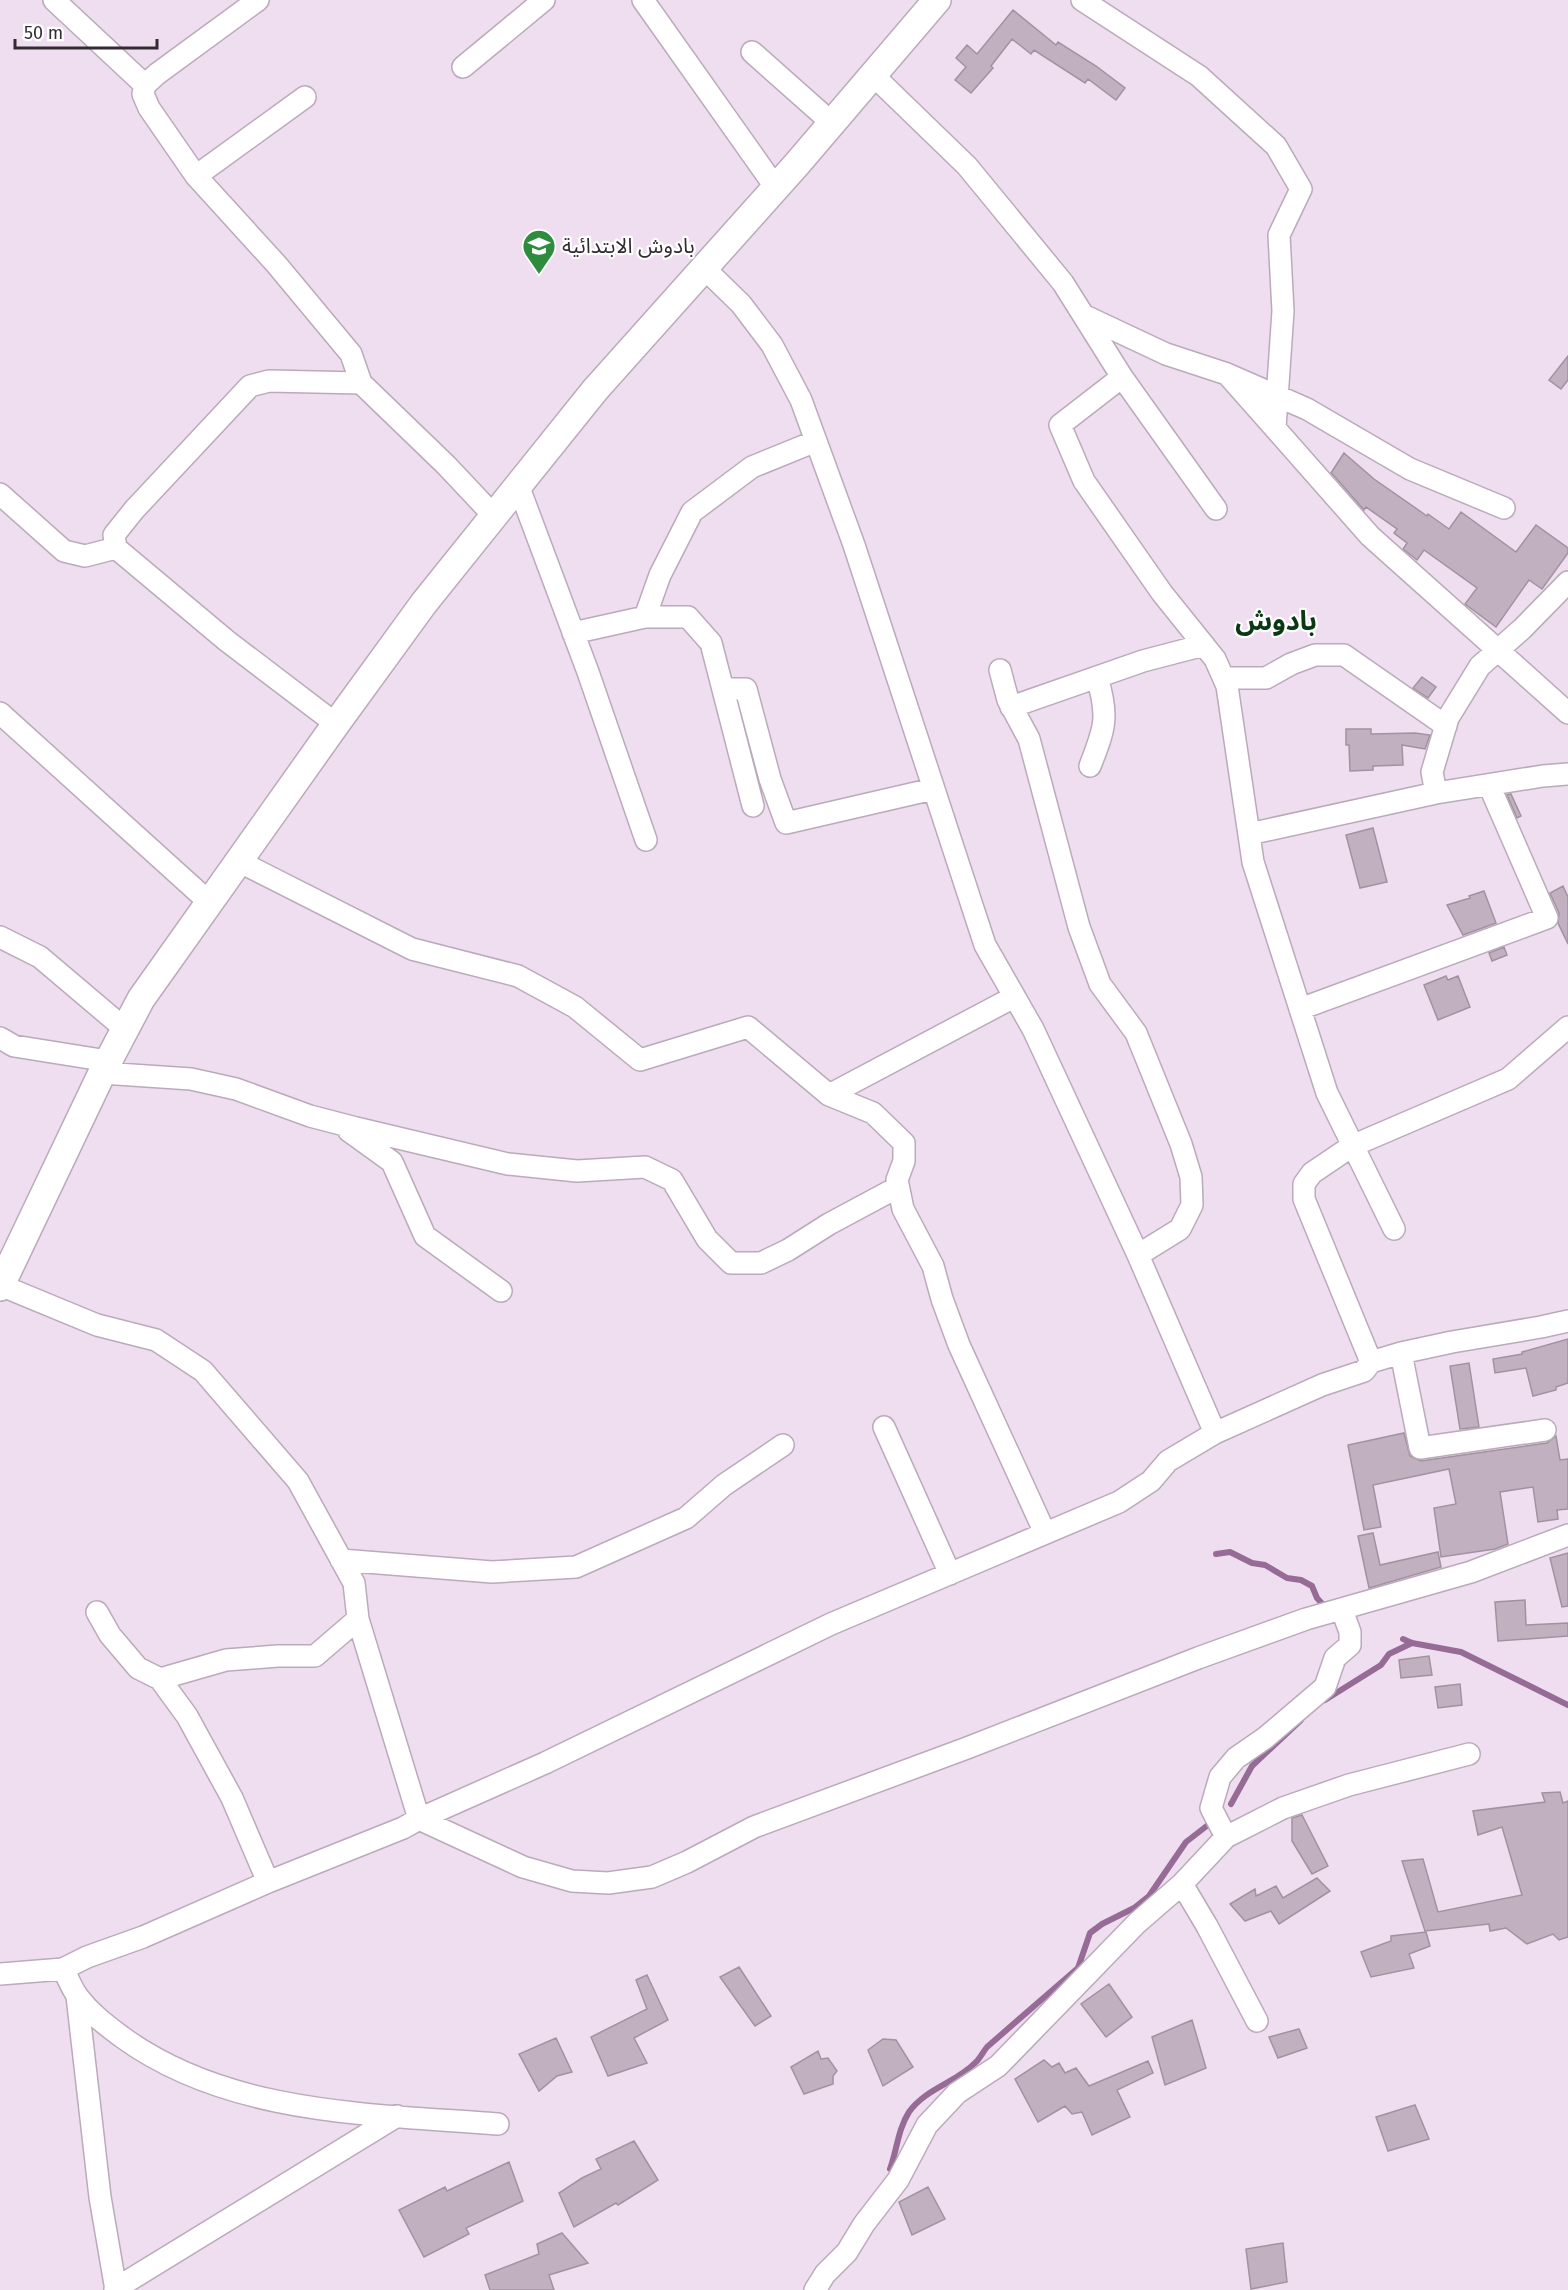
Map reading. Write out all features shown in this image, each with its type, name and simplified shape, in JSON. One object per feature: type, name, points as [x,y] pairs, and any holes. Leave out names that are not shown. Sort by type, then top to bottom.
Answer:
[{"type":"street","points":[[54,0],[145,85]]},
{"type":"street","points":[[258,0],[157,74],[145,85],[142,94],[149,108],[196,176],[277,265],[351,354],[361,383],[446,465],[494,516]]},
{"type":"street","points":[[463,67],[543,0]]},
{"type":"street","points":[[642,0],[776,188]]},
{"type":"street","points":[[937,0],[776,188],[595,390],[424,603],[208,902],[141,999],[105,1067],[0,1286],[97,1325],[156,1340],[203,1371],[298,1481],[354,1584],[358,1619],[419,1819],[523,1867],[572,1881],[608,1883],[652,1877],[687,1862],[753,1827],[967,1748],[1198,1658],[1306,1619],[1471,1572],[1568,1535]]},
{"type":"street","points":[[1082,0],[1199,76],[1276,146],[1301,189],[1279,235],[1283,311],[1279,396],[1275,428]]},
{"type":"street","points":[[752,52],[832,123]]},
{"type":"street","points":[[873,75],[967,166],[1063,283],[1122,377],[1216,508]]},
{"type":"street","points":[[196,176],[305,97]]},
{"type":"street","points":[[704,268],[741,304],[772,345],[801,400],[854,545],[985,945],[1033,1029],[1138,1255],[1215,1433]]},
{"type":"street","points":[[1083,315],[1166,354],[1227,374],[1279,396],[1307,409],[1410,469],[1504,508]]},
{"type":"street","points":[[1227,374],[1370,536],[1568,713]]},
{"type":"street","points":[[1122,377],[1060,425],[1084,481],[1142,565],[1215,659],[1224,678],[1253,862],[1327,1093],[1394,1229]]},
{"type":"street","points":[[336,724],[227,640],[116,548],[114,535],[134,510],[250,386],[269,381],[361,383]]},
{"type":"street","points":[[645,617],[660,575],[692,512],[752,467],[816,441]]},
{"type":"street","points":[[518,485],[588,672],[646,840]]},
{"type":"street","points":[[0,494],[64,551],[86,556],[116,548]]},
{"type":"street","points":[[1436,793],[1432,772],[1448,718],[1480,666],[1522,629],[1568,582]]},
{"type":"street","points":[[573,633],[645,617],[687,617],[711,643],[753,806]]},
{"type":"street","points":[[1011,707],[1143,661],[1204,645]]},
{"type":"street","points":[[1224,678],[1266,678],[1291,664],[1315,655],[1344,655],[1446,726]]},
{"type":"street","points":[[1000,670],[1011,707],[1029,739],[1079,927],[1100,984],[1136,1033],[1181,1144],[1191,1177],[1192,1205],[1179,1229],[1138,1255]]},
{"type":"street","points":[[1090,766],[1104,730],[1104,700],[1097,677]]},
{"type":"street","points":[[723,689],[746,689],[770,778],[786,823],[933,789]]},
{"type":"street","points":[[0,713],[208,902]]},
{"type":"street","points":[[1249,834],[1436,793],[1568,774]]},
{"type":"street","points":[[1300,1009],[1547,918],[1489,784]]},
{"type":"street","points":[[238,861],[412,949],[518,976],[575,1007],[640,1060],[748,1027],[829,1095],[873,1113],[904,1143],[904,1161],[897,1180],[903,1209],[933,1266],[959,1345],[1045,1533]]},
{"type":"street","points":[[0,937],[40,957],[125,1029]]},
{"type":"street","points":[[829,1095],[861,1076],[1014,997]]},
{"type":"street","points":[[1371,1362],[1304,1199],[1304,1184],[1312,1173],[1352,1146],[1508,1079],[1568,1027]]},
{"type":"street","points":[[0,1038],[14,1046],[105,1067],[191,1079],[236,1089],[310,1116],[508,1164],[578,1171],[645,1167],[672,1180],[707,1239],[731,1263],[761,1263],[788,1251],[829,1224],[898,1187]]},
{"type":"street","points":[[340,1124],[392,1162],[425,1236],[501,1291]]},
{"type":"street","points":[[0,1974],[63,1969],[87,1957],[142,1937],[268,1882],[403,1828],[545,1763],[831,1624],[1119,1502],[1151,1481],[1168,1461],[1215,1433],[1303,1394],[1364,1371],[1371,1362],[1401,1353],[1568,1321]]},
{"type":"street","points":[[1401,1353],[1420,1448],[1545,1430]]},
{"type":"street","points":[[884,1427],[950,1574]]},
{"type":"street","points":[[341,1560],[492,1572],[576,1567],[686,1518],[724,1485],[783,1444]]},
{"type":"street","points":[[1226,1837],[1211,1808],[1220,1777],[1236,1758],[1265,1738],[1325,1687],[1335,1658],[1350,1645],[1350,1632],[1342,1610]]},
{"type":"street","points":[[97,1612],[110,1635],[138,1668],[160,1679],[187,1716],[232,1798],[268,1882]]},
{"type":"street","points":[[160,1679],[226,1660],[315,1656],[358,1619]]},
{"type":"street","points":[[815,2290],[825,2274],[847,2252],[864,2224],[898,2180],[927,2125],[957,2093],[998,2066],[1137,1923],[1182,1884],[1226,1837],[1283,1808],[1349,1785],[1469,1754]]},
{"type":"street","points":[[1182,1884],[1257,2021]]},
{"type":"street","points":[[63,1969],[77,1996],[98,2019],[141,2051],[194,2078],[250,2097],[309,2107],[498,2124]]},
{"type":"street","points":[[77,1996],[99,2187],[116,2289],[397,2116]]},
{"type":"building","points":[[1013,10],[1056,45],[1058,42],[1125,88],[1116,100],[1088,79],[1085,83],[1034,50],[1031,54],[1012,39],[991,66],[993,68],[971,93],[955,80],[966,67],[956,58],[967,45],[977,54]]},
{"type":"building","points":[[1568,356],[1568,380],[1561,389],[1549,380]]},
{"type":"building","points":[[1344,453],[1374,479],[1449,529],[1461,512],[1516,552],[1536,525],[1568,548],[1568,553],[1542,589],[1529,580],[1496,627],[1465,604],[1477,588],[1424,550],[1417,560],[1403,549],[1407,543],[1394,533],[1397,529],[1366,507],[1364,510],[1331,473]]},
{"type":"building","points":[[1422,677],[1436,687],[1428,698],[1413,688]]},
{"type":"building","points":[[1346,729],[1371,729],[1371,734],[1430,735],[1425,749],[1402,745],[1403,765],[1373,766],[1373,770],[1350,771]]},
{"type":"building","points":[[1511,794],[1521,816],[1517,818],[1507,795]]},
{"type":"building","points":[[1373,828],[1387,882],[1360,888],[1346,835]]},
{"type":"building","points":[[1563,886],[1568,897],[1568,944],[1558,923],[1559,913],[1550,893]]},
{"type":"building","points":[[1484,891],[1496,923],[1463,935],[1447,905]]},
{"type":"building","points":[[1504,947],[1507,955],[1492,961],[1489,953]]},
{"type":"building","points":[[1446,976],[1448,980],[1458,976],[1470,1007],[1438,1020],[1424,985]]},
{"type":"building","points":[[1568,1339],[1568,1383],[1556,1387],[1556,1390],[1533,1396],[1526,1368],[1495,1373],[1493,1359],[1522,1354],[1522,1352]]},
{"type":"building","points":[[1469,1363],[1479,1427],[1460,1429],[1450,1366]]},
{"type":"building","points":[[1404,1433],[1410,1456],[1421,1461],[1547,1443],[1556,1436],[1560,1460],[1568,1459],[1568,1509],[1557,1510],[1558,1519],[1538,1522],[1533,1487],[1500,1492],[1508,1544],[1495,1549],[1441,1557],[1434,1508],[1456,1504],[1449,1469],[1373,1485],[1381,1527],[1364,1530],[1348,1445]]},
{"type":"building","points":[[1373,1533],[1380,1565],[1438,1552],[1441,1567],[1369,1588],[1358,1536]]},
{"type":"building","points":[[1568,1553],[1568,1606],[1562,1607],[1550,1558]]},
{"type":"building","points":[[1525,1600],[1526,1625],[1568,1623],[1568,1636],[1498,1641],[1495,1602]]},
{"type":"building","points":[[1429,1656],[1432,1675],[1401,1678],[1399,1660]]},
{"type":"building","points":[[1460,1684],[1462,1705],[1438,1708],[1435,1687]]},
{"type":"building","points":[[1560,1792],[1563,1803],[1568,1801],[1568,1937],[1559,1940],[1553,1934],[1527,1944],[1506,1928],[1490,1931],[1489,1924],[1425,1931],[1402,1861],[1423,1859],[1438,1912],[1522,1895],[1502,1827],[1478,1835],[1473,1811],[1545,1802],[1542,1793]]},
{"type":"building","points":[[1302,1815],[1328,1866],[1312,1874],[1292,1841],[1292,1818]]},
{"type":"building","points":[[1317,1878],[1330,1891],[1279,1924],[1271,1911],[1245,1921],[1230,1904],[1255,1889],[1256,1896],[1276,1886],[1283,1898]]},
{"type":"building","points":[[1426,1932],[1430,1946],[1409,1954],[1414,1968],[1371,1977],[1361,1952],[1391,1941],[1391,1936]]},
{"type":"building","points":[[739,1967],[771,2016],[755,2026],[720,1977]]},
{"type":"building","points":[[647,1975],[668,2020],[634,2038],[647,2063],[608,2076],[591,2037],[647,2009],[636,1980]]},
{"type":"building","points":[[1109,1984],[1132,2017],[1106,2037],[1081,2004]]},
{"type":"building","points":[[1192,2020],[1206,2068],[1165,2085],[1152,2037]]},
{"type":"building","points":[[1299,2029],[1307,2048],[1278,2058],[1269,2037]]},
{"type":"building","points":[[556,2038],[572,2072],[557,2076],[539,2091],[519,2054]]},
{"type":"building","points":[[883,2039],[896,2040],[913,2067],[883,2086],[868,2050]]},
{"type":"building","points":[[818,2051],[821,2059],[828,2058],[837,2071],[833,2076],[833,2084],[804,2094],[791,2067]]},
{"type":"building","points":[[1044,2060],[1052,2067],[1059,2063],[1065,2073],[1076,2068],[1089,2086],[1148,2061],[1153,2073],[1117,2090],[1130,2117],[1092,2135],[1082,2112],[1072,2114],[1065,2106],[1038,2122],[1015,2079]]},
{"type":"building","points":[[1415,2105],[1429,2139],[1388,2151],[1376,2117]]},
{"type":"building","points":[[634,2141],[658,2180],[618,2205],[616,2203],[574,2227],[559,2193],[601,2169],[596,2159]]},
{"type":"building","points":[[509,2162],[523,2201],[466,2228],[469,2234],[424,2257],[399,2210],[445,2187],[447,2191]]},
{"type":"building","points":[[928,2187],[945,2219],[912,2235],[899,2202]]},
{"type":"building","points":[[562,2233],[588,2263],[549,2275],[554,2290],[490,2290],[485,2275],[539,2254],[537,2244]]},
{"type":"building","points":[[1283,2243],[1287,2282],[1251,2289],[1246,2249]]},
{"type":"waterway","points":[[1216,1554],[1230,1552],[1252,1563],[1265,1565],[1287,1578],[1301,1580],[1312,1586],[1317,1598],[1326,1608]]},
{"type":"waterway","points":[[1403,1639],[1412,1643],[1461,1652],[1568,1705]]},
{"type":"waterway","points":[[1325,1700],[1381,1665],[1389,1654],[1412,1643]]},
{"type":"waterway","points":[[1231,1804],[1252,1766],[1301,1720]]},
{"type":"waterway","points":[[890,2169],[902,2125],[916,2104],[932,2091],[968,2069],[987,2047],[1078,1968],[1090,1933],[1102,1924],[1134,1908],[1149,1896],[1186,1842],[1208,1825]]},
{"type":"place","name":"بادوش الابتدائية","points":[[539,275]]},
{"type":"district","name":"بادوش","points":[[1276,621]]}]
